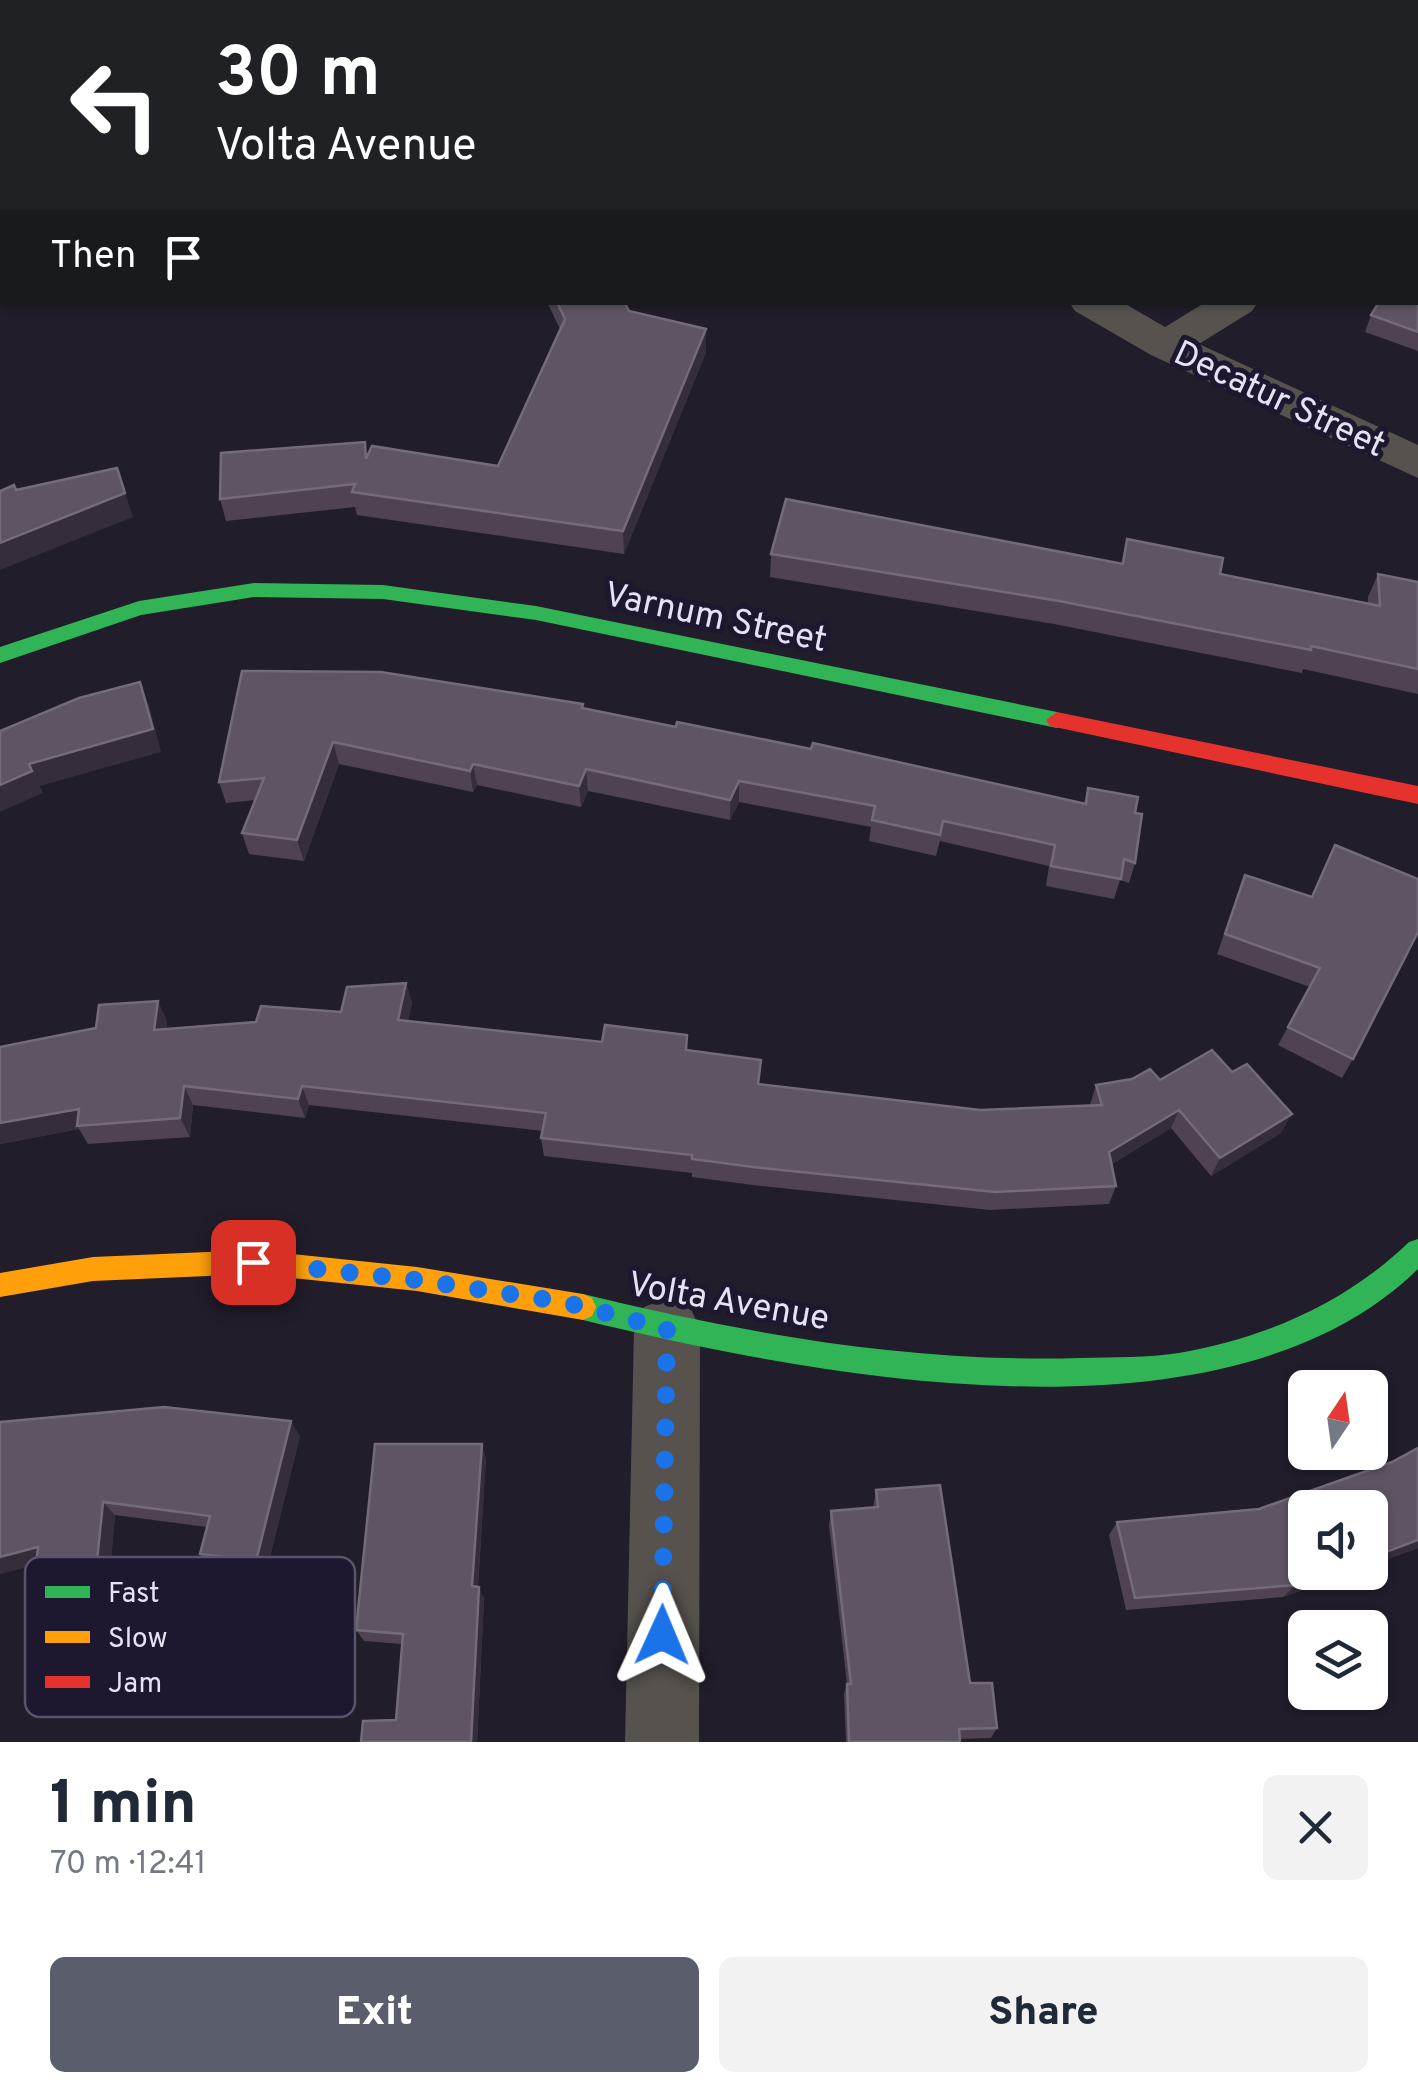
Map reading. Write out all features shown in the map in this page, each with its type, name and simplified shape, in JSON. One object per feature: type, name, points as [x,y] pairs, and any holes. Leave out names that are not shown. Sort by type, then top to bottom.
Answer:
[{"type":"street","name":"Decatur Street","points":[[1095,305],[1166,345],[1418,462]]},
{"type":"street","points":[[1166,345],[1232,305]]},
{"type":"street","name":"Varnum Street","points":[[0,655],[139,608],[254,590],[382,592],[536,613],[1418,795]]},
{"type":"street","name":"Volta Avenue","points":[[0,1285],[92,1270],[253,1262],[417,1280],[564,1302],[667,1329],[864,1359],[1043,1374],[1180,1366],[1311,1328],[1403,1268],[1418,1252]]},
{"type":"street","points":[[662,1742],[667,1329]]},
{"type":"building","points":[[558,305],[626,305],[629,311],[706,329],[623,531],[352,492],[355,484],[220,499],[221,453],[365,442],[366,459],[372,446],[498,466],[565,319]]},
{"type":"building","points":[[1377,305],[1418,305],[1418,332],[1371,315]]},
{"type":"building","points":[[117,468],[125,493],[0,543],[0,491],[14,485],[16,490]]},
{"type":"building","points":[[786,499],[1123,564],[1127,539],[1223,558],[1220,574],[1380,606],[1378,574],[1418,582],[1418,669],[1059,601],[771,554]]},
{"type":"building","points":[[242,671],[381,672],[583,704],[582,708],[676,727],[677,722],[811,749],[813,743],[1086,804],[1088,788],[1138,797],[1135,813],[1142,814],[1135,863],[1124,859],[1121,879],[1051,866],[1055,845],[943,821],[940,835],[872,820],[875,806],[739,781],[730,800],[586,769],[579,786],[473,764],[470,771],[333,742],[297,840],[242,833],[264,778],[219,782]]},
{"type":"building","points":[[140,682],[153,729],[29,764],[32,771],[0,785],[0,731],[79,698]]},
{"type":"building","points":[[1335,845],[1418,879],[1418,932],[1353,1059],[1288,1027],[1320,968],[1225,934],[1245,875],[1312,897]]},
{"type":"building","points":[[406,983],[398,1020],[602,1042],[605,1025],[687,1035],[686,1050],[761,1060],[758,1084],[980,1110],[1102,1105],[1096,1085],[1132,1079],[1150,1069],[1160,1080],[1212,1050],[1232,1072],[1247,1064],[1292,1114],[1220,1158],[1179,1110],[1109,1152],[1116,1186],[995,1192],[753,1167],[692,1159],[692,1155],[541,1138],[546,1113],[302,1086],[298,1099],[184,1086],[180,1118],[77,1126],[79,1109],[0,1123],[0,1047],[96,1028],[99,1005],[158,1001],[154,1030],[256,1022],[261,1006],[341,1012],[347,987]]},
{"type":"building","points":[[164,1407],[291,1421],[257,1557],[200,1554],[210,1516],[103,1502],[97,1557],[37,1557],[38,1547],[0,1557],[0,1422]]},
{"type":"building","points":[[375,1444],[482,1444],[472,1586],[479,1587],[471,1742],[361,1742],[363,1721],[396,1720],[403,1634],[356,1630]]},
{"type":"building","points":[[1418,1448],[1418,1540],[1388,1551],[1388,1490],[1313,1490],[1369,1470],[1388,1470],[1392,1462]]},
{"type":"building","points":[[940,1485],[970,1683],[992,1683],[997,1728],[959,1729],[960,1742],[849,1742],[847,1684],[851,1684],[831,1511],[878,1507],[876,1490]]},
{"type":"building","points":[[1288,1499],[1288,1586],[1135,1598],[1117,1522],[1259,1509]]},
{"type":"traffic: fast","points":[[0,655],[139,608],[254,590],[383,592],[536,613],[1057,720]]},
{"type":"traffic: fast","points":[[583,1307],[776,1348],[911,1366],[1044,1372],[1156,1369],[1215,1358],[1310,1325],[1369,1293],[1418,1251]]},
{"type":"traffic: slow","points":[[0,1285],[93,1269],[253,1262],[417,1279],[583,1307]]},
{"type":"traffic: jam","points":[[1057,720],[1418,795]]},
{"type":"route","points":[[253,1262],[417,1280],[564,1302],[667,1329],[662,1635]]}]
